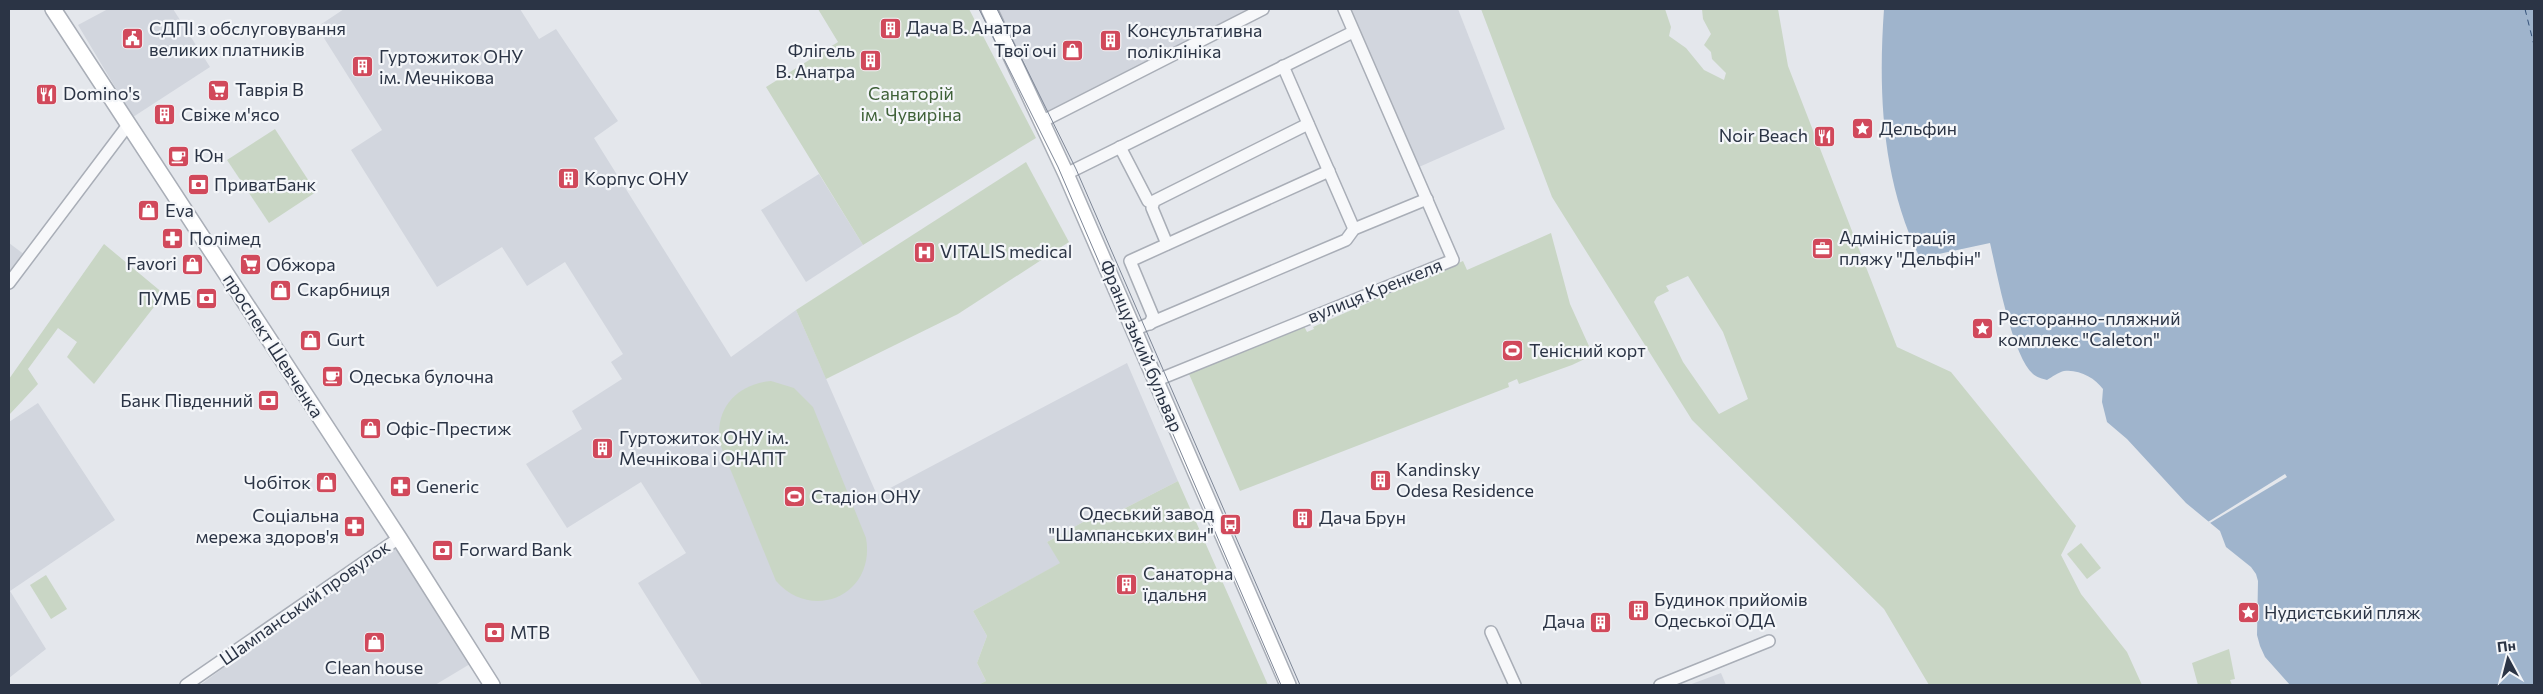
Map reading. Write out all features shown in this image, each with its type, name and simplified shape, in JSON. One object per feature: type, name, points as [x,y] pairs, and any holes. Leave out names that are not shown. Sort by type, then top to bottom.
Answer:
[{"type":"main road","name":"проспект Шевченка","points":[[53,9],[399,538],[492,685]]},
{"type":"main road","name":"Французький бульвар","points":[[989,9],[1066,174],[1288,685]]},
{"type":"street","points":[[1041,122],[1262,9]]},
{"type":"street","name":"вулиця Кренкеля","points":[[1155,381],[1453,260],[1344,9]]},
{"type":"street","points":[[1066,174],[1353,32]]},
{"type":"street","points":[[1283,66],[1354,229]]},
{"type":"street","points":[[1152,203],[1308,124]]},
{"type":"street","points":[[9,283],[128,125]]},
{"type":"street","points":[[1120,147],[1148,201],[1152,203]]},
{"type":"street","points":[[1150,324],[1154,316],[1130,261],[1329,171]]},
{"type":"street","points":[[1134,330],[1346,240],[1354,229],[1427,199]]},
{"type":"street","points":[[1152,203],[1152,208],[1167,244]]},
{"type":"street","name":"Шампанський провулок","points":[[186,685],[399,538]]},
{"type":"street","points":[[1492,632],[1515,685]]},
{"type":"street","points":[[1660,685],[1769,641]]},
{"type":"shaded area","points":[[108,9],[173,9],[210,67],[133,117],[78,25]]},
{"type":"shaded area","points":[[344,9],[520,9],[539,39],[556,29],[618,121],[594,138],[731,357],[796,310],[877,495],[1127,363],[1178,481],[1098,522],[1094,516],[1047,542],[1061,563],[973,611],[987,636],[977,663],[986,681],[978,685],[702,685],[638,583],[686,553],[641,482],[567,528],[526,464],[582,429],[572,411],[622,379],[611,362],[623,354],[565,262],[527,286],[502,247],[437,287],[351,150],[382,130],[317,27]]},
{"type":"shaded area","points":[[994,9],[1258,9],[1043,118]]},
{"type":"shaded area","points":[[1351,9],[1458,9],[1505,129],[1419,167]]},
{"type":"shaded area","points":[[819,174],[863,245],[806,282],[761,210]]},
{"type":"shaded area","points":[[9,243],[25,255],[9,276]]},
{"type":"shaded area","points":[[38,403],[115,520],[10,591],[46,649],[9,678],[9,422]]},
{"type":"shaded area","points":[[398,540],[475,661],[435,685],[200,685]]},
{"type":"shaded area","points":[[1721,673],[1726,685],[1689,685]]},
{"type":"green space","name":"Санаторій ім. Чувиріна","points":[[818,9],[969,9],[1036,138],[863,245],[766,87],[838,42]]},
{"type":"green space","points":[[1481,9],[1665,9],[1671,27],[1669,36],[1686,48],[1704,70],[1724,80],[1726,73],[1712,59],[1711,52],[1704,45],[1711,34],[1703,19],[1702,9],[1778,9],[1788,66],[1897,347],[1951,372],[2076,526],[2061,555],[2081,594],[2127,652],[2142,685],[1929,685],[1884,609],[1692,420],[1552,197]],"holes":[[[1688,276],[1723,332],[1748,399],[1719,414],[1683,362],[1654,302],[1657,297],[1669,291],[1666,286]]]},
{"type":"green space","points":[[275,129],[316,192],[269,223],[227,160]]},
{"type":"green space","points":[[1026,162],[1069,242],[958,314],[826,379],[796,310]]},
{"type":"green space","points":[[1551,233],[1570,304],[1593,355],[1572,365],[1519,384],[1517,379],[1508,383],[1509,387],[1240,491],[1189,374],[1303,324],[1307,332],[1314,329],[1313,327],[1463,261],[1467,270]]},
{"type":"green space","points":[[104,244],[164,294],[94,384],[67,357],[77,342],[58,328],[28,369],[38,384],[9,415],[9,379]]},
{"type":"green space","name":"Стадіон ОНУ","points":[[771,381],[794,388],[813,407],[866,538],[867,558],[861,574],[852,587],[839,596],[823,601],[807,600],[791,594],[776,581],[720,444],[719,431],[721,419],[731,400],[748,387]]},
{"type":"green space","points":[[1178,481],[1268,685],[978,685],[986,681],[977,663],[987,636],[973,611],[1060,563],[1047,542],[1094,516],[1098,522]]},
{"type":"green space","points":[[2081,543],[2101,568],[2087,579],[2067,554]]},
{"type":"green space","points":[[46,575],[67,609],[51,619],[30,585]]},
{"type":"green space","points":[[2229,649],[2235,679],[2230,680],[2232,685],[2198,685],[2192,663]]},
{"type":"water","points":[[1884,9],[2534,9],[2534,685],[2290,685],[2265,657],[2260,646],[2257,635],[2258,581],[2251,567],[2226,547],[2220,531],[2186,503],[2127,439],[2107,422],[2102,402],[2103,389],[2096,381],[2075,371],[2060,372],[2047,380],[2034,375],[2025,364],[2018,350],[2006,313],[1990,243],[1920,258],[1907,229],[1890,168],[1883,104],[1882,41]]},
{"type":"pier","points":[[2285,474],[2287,477],[2210,523],[2208,522]]},
{"type":"ferry route","points":[[2525,9],[2534,45]]},
{"type":"tram line","points":[[979,9],[1058,167],[1281,685]]},
{"type":"tram line","points":[[997,9],[1076,169],[1300,685]]},
{"type":"place","name":"Дача В. Анатра","points":[[890,28]]},
{"type":"place","name":"СДПІ з обслуговування великих платників","points":[[133,39]]},
{"type":"place","name":"Консультативна поліклініка","points":[[1111,41]]},
{"type":"place","name":"Твої очі","points":[[1073,51]]},
{"type":"place","name":"Флігель В. Анатра","points":[[871,61]]},
{"type":"place","name":"Гуртожиток ОНУ ім. Мечнікова","points":[[363,67]]},
{"type":"place","name":"Таврія В","points":[[219,90]]},
{"type":"place","name":"Domino's","points":[[47,94]]},
{"type":"place","name":"Свіже м'ясо","points":[[165,115]]},
{"type":"place","name":"Дельфин","points":[[1863,129]]},
{"type":"place","name":"Noir Beach","points":[[1824,136]]},
{"type":"place","name":"Юн","points":[[178,156]]},
{"type":"place","name":"Корпус ОНУ","points":[[568,179]]},
{"type":"place","name":"ПриватБанк","points":[[198,185]]},
{"type":"place","name":"Eva","points":[[149,211]]},
{"type":"place","name":"Полімед","points":[[173,239]]},
{"type":"place","name":"Адміністрація пляжу \"Дельфін\"","points":[[1823,248]]},
{"type":"place","name":"VITALIS medical","points":[[924,252]]},
{"type":"place","name":"Favori","points":[[193,264]]},
{"type":"place","name":"Обжора","points":[[250,265]]},
{"type":"place","name":"Скарбниця","points":[[281,290]]},
{"type":"place","name":"ПУМБ","points":[[207,299]]},
{"type":"place","name":"Ресторанно-пляжний комплекс \"Caleton\"","points":[[1982,329]]},
{"type":"place","name":"Gurt","points":[[311,340]]},
{"type":"place","name":"Тенісний корт","points":[[1513,351]]},
{"type":"place","name":"Одеська булочна","points":[[333,377]]},
{"type":"place","name":"Банк Південний","points":[[269,401]]},
{"type":"place","name":"Офіс-Престиж","points":[[370,429]]},
{"type":"place","name":"Гуртожиток ОНУ ім. Мечнікова і ОНАПТ","points":[[603,448]]},
{"type":"place","name":"Kandinsky Odesa Residence","points":[[1380,480]]},
{"type":"place","name":"Чобіток","points":[[327,483]]},
{"type":"place","name":"Generic","points":[[400,487]]},
{"type":"place","name":"Стадіон ОНУ","points":[[795,497]]},
{"type":"place","name":"Дача Брун","points":[[1303,518]]},
{"type":"place","name":"Одеський завод \"Шампанських вин\"","points":[[1230,524]]},
{"type":"place","name":"Соціальна мережа здоров'я","points":[[355,526]]},
{"type":"place","name":"Forward Bank","points":[[443,550]]},
{"type":"place","name":"Санаторна їдальня","points":[[1127,584]]},
{"type":"place","name":"Будинок прийомів Одеської ОДА","points":[[1638,610]]},
{"type":"place","name":"Нудистський пляж","points":[[2248,613]]},
{"type":"place","name":"Дача","points":[[1601,622]]},
{"type":"place","name":"МТВ","points":[[494,633]]},
{"type":"place","name":"Clean house","points":[[374,643]]}]
